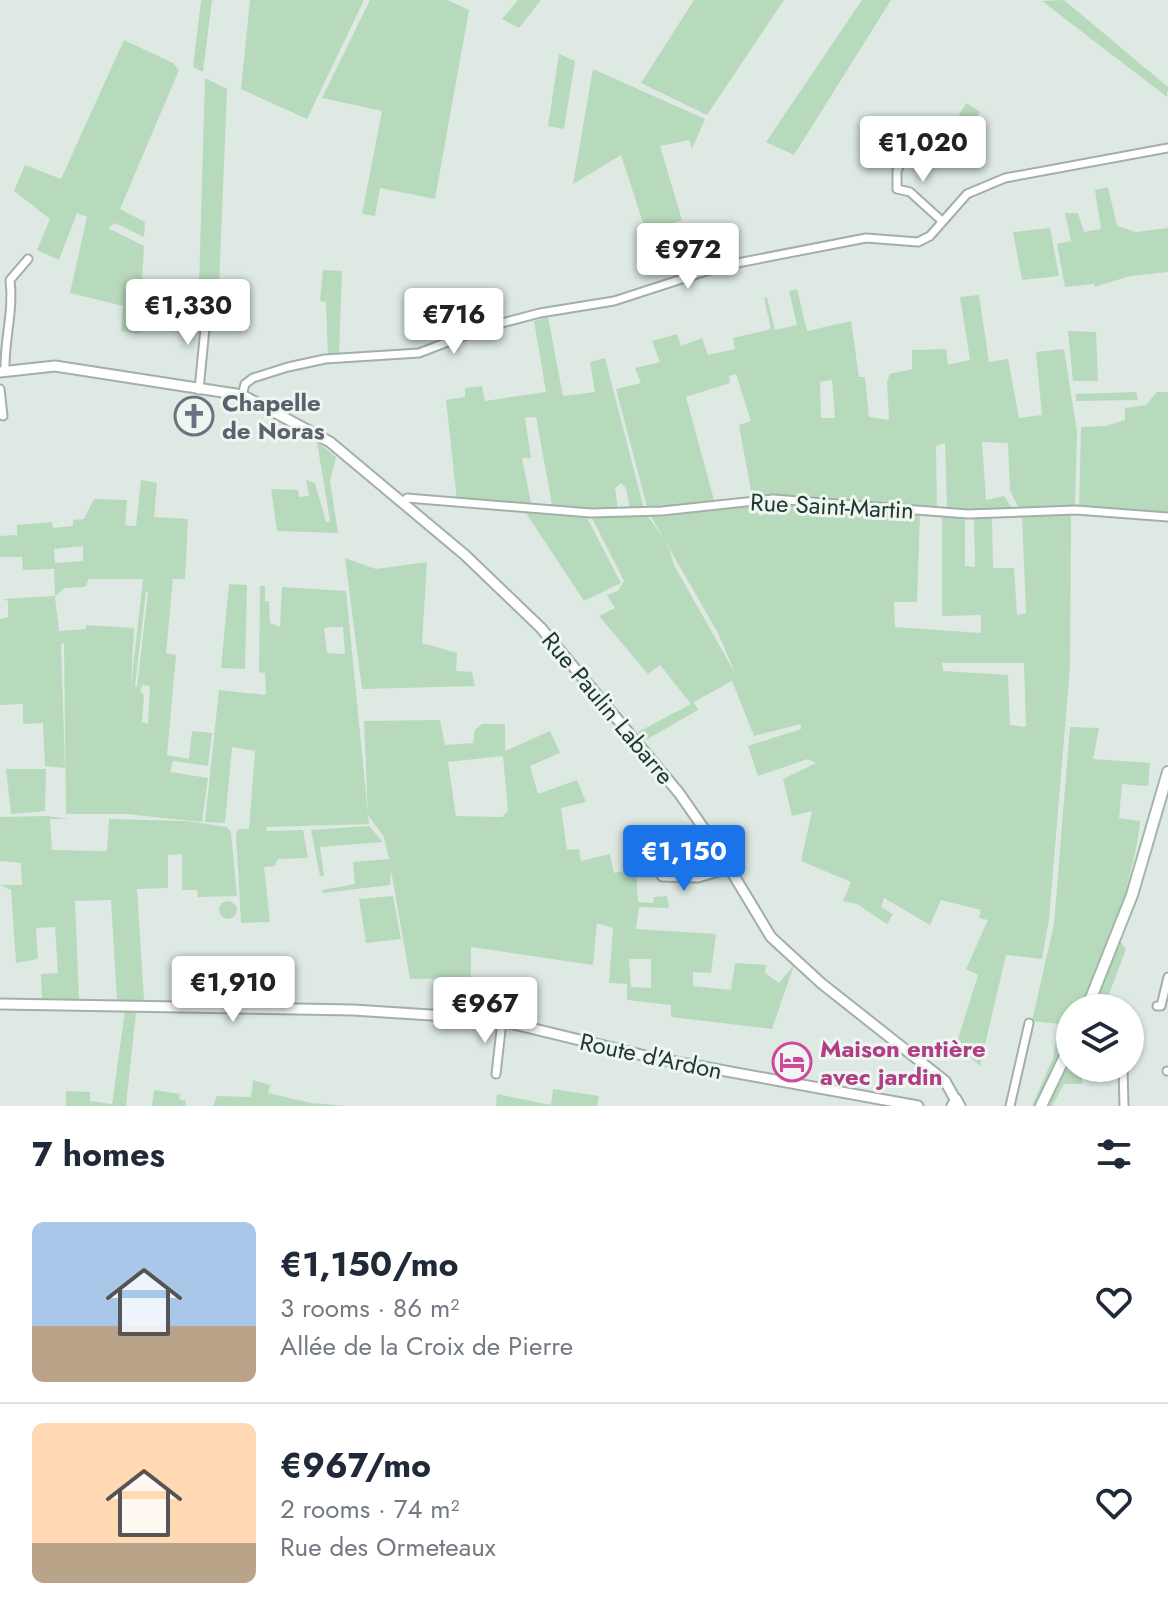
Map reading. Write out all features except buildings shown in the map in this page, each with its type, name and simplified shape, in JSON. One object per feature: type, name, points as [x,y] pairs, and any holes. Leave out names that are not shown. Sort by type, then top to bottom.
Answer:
[{"type":"main road","points":[[1093,994],[1132,895],[1168,772]]},
{"type":"main road","points":[[1041,1106],[1056,1075]]},
{"type":"street","points":[[908,147],[897,171],[897,189],[910,192],[942,221]]},
{"type":"street","points":[[242,395],[245,384],[253,378],[288,367],[325,359],[419,353],[487,327],[540,313],[614,301],[703,270],[866,238],[918,242],[930,236],[967,194],[1005,178],[1168,148]]},
{"type":"street","points":[[2,372],[11,317],[10,280],[28,259]]},
{"type":"street","points":[[199,390],[205,328],[210,326]]},
{"type":"street","name":"Rue Paulin Labarre","points":[[2,372],[55,366],[242,395],[319,435],[476,565],[541,628],[646,750],[730,869],[771,937],[821,983],[945,1081],[958,1104]]},
{"type":"street","points":[[0,389],[3,416]]},
{"type":"street","name":"Rue Saint-Martin","points":[[403,502],[407,498],[591,513],[662,511],[758,499],[968,514],[1076,510],[1168,517]]},
{"type":"street","points":[[657,866],[662,877],[698,878],[730,869]]},
{"type":"street","points":[[1157,1006],[1161,1006],[1168,977]]},
{"type":"street","name":"Route d'Ardon","points":[[0,1004],[353,1010],[502,1021],[654,1058],[918,1106]]},
{"type":"street","points":[[496,1074],[502,1021]]},
{"type":"street","points":[[1010,1106],[1029,1023]]},
{"type":"street","points":[[1123,1082],[1124,1106]]},
{"type":"green space","points":[[201,0],[212,0],[203,72],[193,67]]},
{"type":"green space","points":[[250,0],[364,0],[307,119],[241,89]]},
{"type":"green space","points":[[370,0],[447,0],[469,10],[435,199],[380,188],[375,216],[362,214],[382,111],[322,98]]},
{"type":"green space","points":[[518,0],[541,0],[519,28],[502,19]]},
{"type":"green space","points":[[694,0],[784,0],[707,115],[641,83]]},
{"type":"green space","points":[[862,0],[891,0],[794,155],[766,142]]},
{"type":"green space","points":[[1064,0],[1168,87],[1167,97],[1042,1]]},
{"type":"green space","points":[[124,40],[173,63],[179,70],[120,209],[145,222],[144,237],[115,223],[108,228],[144,246],[139,334],[121,331],[123,306],[70,293],[87,217],[77,213],[59,260],[37,250],[50,219],[14,191],[25,165],[61,179]]},
{"type":"green space","points":[[559,54],[575,61],[564,129],[548,126]]},
{"type":"green space","points":[[593,69],[705,119],[692,149],[689,140],[660,146],[682,220],[646,232],[621,155],[573,184]]},
{"type":"green space","points":[[205,78],[227,89],[219,287],[199,286]]},
{"type":"green space","points":[[966,103],[980,112],[964,139],[950,131]]},
{"type":"green space","points":[[1108,187],[1117,226],[1136,232],[1168,228],[1168,272],[1130,276],[1095,287],[1094,284],[1065,287],[1057,244],[1071,241],[1065,213],[1078,213],[1084,232],[1101,229],[1095,190]]},
{"type":"green space","points":[[1050,228],[1059,276],[1022,280],[1013,232]]},
{"type":"green space","points":[[323,270],[342,271],[339,355],[328,356],[326,302],[320,301]]},
{"type":"green space","points":[[797,289],[807,331],[851,321],[859,377],[865,377],[869,417],[889,420],[887,381],[890,374],[912,369],[912,350],[946,349],[948,365],[970,360],[960,297],[979,295],[989,362],[1008,359],[1019,418],[1042,415],[1036,352],[1064,349],[1077,432],[1075,508],[1019,509],[1010,490],[1008,443],[982,442],[986,500],[1004,496],[1013,510],[947,510],[945,443],[936,446],[937,510],[752,497],[739,425],[751,421],[736,374],[729,376],[730,383],[686,397],[714,500],[648,511],[616,389],[641,383],[635,368],[660,362],[652,341],[677,334],[681,346],[702,338],[708,355],[735,349],[733,338],[771,329],[764,298],[767,297],[775,330],[797,325],[789,291]],"holes":[[[832,380],[835,418],[821,418],[820,382]]]},
{"type":"green space","points":[[548,317],[563,396],[595,392],[590,362],[605,358],[644,509],[630,510],[626,488],[621,483],[615,488],[618,510],[553,510],[536,417],[525,418],[531,458],[522,458],[532,508],[457,501],[446,400],[465,397],[465,388],[482,386],[485,401],[546,392],[534,321]]},
{"type":"green space","points":[[1068,331],[1096,332],[1098,381],[1073,381]]},
{"type":"green space","points":[[1136,392],[1138,400],[1076,401],[1076,394]]},
{"type":"green space","points":[[1157,392],[1168,392],[1168,515],[1079,508],[1081,427],[1106,426],[1125,420],[1125,408],[1146,405]]},
{"type":"green space","points":[[317,442],[336,457],[330,481],[338,533],[277,531],[271,489],[298,490],[299,497],[309,496],[306,480],[315,483],[326,522],[330,521]]},
{"type":"green space","points":[[141,480],[157,483],[154,517],[188,519],[185,579],[173,579],[166,653],[176,655],[167,755],[189,759],[192,731],[212,733],[208,766],[173,761],[170,772],[208,778],[202,822],[126,814],[66,814],[64,643],[61,644],[65,768],[45,766],[43,723],[23,724],[23,704],[0,705],[0,619],[8,617],[8,601],[3,599],[55,596],[54,569],[23,570],[22,557],[0,557],[0,536],[17,535],[17,525],[52,522],[53,528],[73,526],[73,520],[84,519],[94,499],[127,500],[125,525],[136,526]],"holes":[[[83,546],[83,561],[55,563],[54,549]],[[89,579],[143,579],[131,686],[134,628],[86,625],[86,629],[59,631],[55,597],[64,588],[85,587]],[[146,592],[148,592],[137,687]],[[143,685],[150,686],[148,724],[142,722],[144,696],[140,690]]]},
{"type":"green space","points":[[753,502],[760,516],[767,513],[770,503],[920,514],[917,602],[894,602],[895,627],[981,633],[981,615],[942,616],[942,515],[965,516],[965,566],[975,567],[974,516],[992,517],[993,568],[1014,568],[1017,615],[1026,613],[1022,515],[1071,516],[1070,667],[1049,919],[1042,959],[1006,955],[980,1066],[956,1045],[978,975],[966,969],[988,920],[979,918],[981,910],[941,900],[930,925],[884,898],[881,907],[893,914],[887,924],[857,904],[843,901],[851,882],[801,861],[812,811],[792,816],[783,779],[816,763],[808,759],[758,776],[748,746],[801,729],[801,724],[754,736],[732,681],[694,702],[698,710],[646,740],[638,732],[691,704],[660,665],[648,674],[599,616],[615,608],[607,595],[618,591],[624,581],[591,516],[647,515],[664,539],[650,515]],"holes":[[[669,548],[718,633],[735,673],[674,565]],[[942,663],[1024,663],[1026,727],[1010,725],[1008,675],[943,671]]]},
{"type":"green space","points":[[526,513],[586,516],[621,583],[584,601]]},
{"type":"green space","points":[[345,558],[376,569],[427,562],[422,643],[457,653],[456,671],[472,672],[475,686],[362,689]]},
{"type":"green space","points":[[229,584],[247,585],[245,669],[221,668]]},
{"type":"green space","points":[[260,586],[265,586],[270,623],[280,627],[282,587],[346,591],[369,824],[266,827],[267,831],[303,830],[308,858],[278,859],[275,866],[264,867],[270,922],[241,923],[236,834],[239,829],[249,829],[255,751],[232,747],[225,823],[205,822],[219,690],[266,695],[265,673],[259,672]],"holes":[[[343,627],[345,654],[327,653],[324,628]]]},
{"type":"green space","points":[[440,720],[445,745],[473,743],[475,730],[482,724],[505,724],[505,751],[550,731],[560,753],[530,766],[538,794],[577,780],[586,802],[561,808],[567,850],[579,849],[581,861],[610,854],[614,873],[636,869],[638,902],[653,903],[654,897],[667,896],[669,908],[639,907],[636,929],[716,934],[711,973],[693,972],[693,986],[731,990],[735,963],[766,965],[765,973],[779,983],[794,965],[772,1029],[671,1017],[671,1005],[627,1000],[627,984],[609,983],[613,928],[597,923],[593,965],[471,947],[471,978],[410,979],[391,870],[390,885],[323,893],[322,890],[355,884],[353,862],[389,859],[384,837],[368,815],[364,721]],"holes":[[[503,756],[508,811],[502,817],[456,816],[448,762]],[[629,959],[651,959],[651,988],[631,987]]]},
{"type":"green space","points":[[1070,727],[1099,728],[1093,759],[1150,763],[1148,786],[1122,784],[1119,818],[1140,821],[1116,936],[1126,949],[1109,994],[1056,994],[1056,1024],[1032,1021],[1054,924]]},
{"type":"green space","points":[[6,769],[46,769],[45,811],[11,814]]},
{"type":"green space","points":[[0,817],[70,819],[50,819],[52,850],[107,851],[109,819],[186,821],[227,827],[231,832],[237,896],[198,897],[197,890],[182,890],[182,854],[168,855],[168,888],[137,889],[144,1000],[117,1000],[111,900],[75,901],[79,999],[42,999],[41,974],[58,973],[55,927],[36,928],[38,959],[16,963],[11,890],[0,885],[22,885],[21,863],[0,861]]},
{"type":"green space","points":[[369,826],[383,842],[320,847],[324,876],[320,876],[311,830]]},
{"type":"green space","points":[[393,896],[401,939],[366,943],[359,899]]},
{"type":"green space","points":[[228,901],[237,910],[228,919],[219,910]]},
{"type":"green space","points":[[125,1011],[136,1012],[126,1106],[66,1106],[66,1091],[90,1092],[90,1101],[112,1104]]},
{"type":"green space","points":[[1056,1041],[1056,1082],[1082,1084],[1064,1084],[1052,1106],[1032,1106],[1053,1058]]},
{"type":"green space","points":[[253,1080],[270,1085],[268,1093],[311,1103],[347,1106],[213,1106],[217,1096],[251,1097]]},
{"type":"green space","points":[[553,1089],[599,1096],[597,1106],[496,1106],[497,1094],[551,1105]]},
{"type":"green space","points":[[154,1090],[180,1094],[179,1099],[186,1101],[185,1106],[152,1106]]},
{"type":"place","name":"Chapelle de Noras","points":[[194,416]]},
{"type":"place","name":"Maison entière avec jardin","points":[[792,1062]]}]
